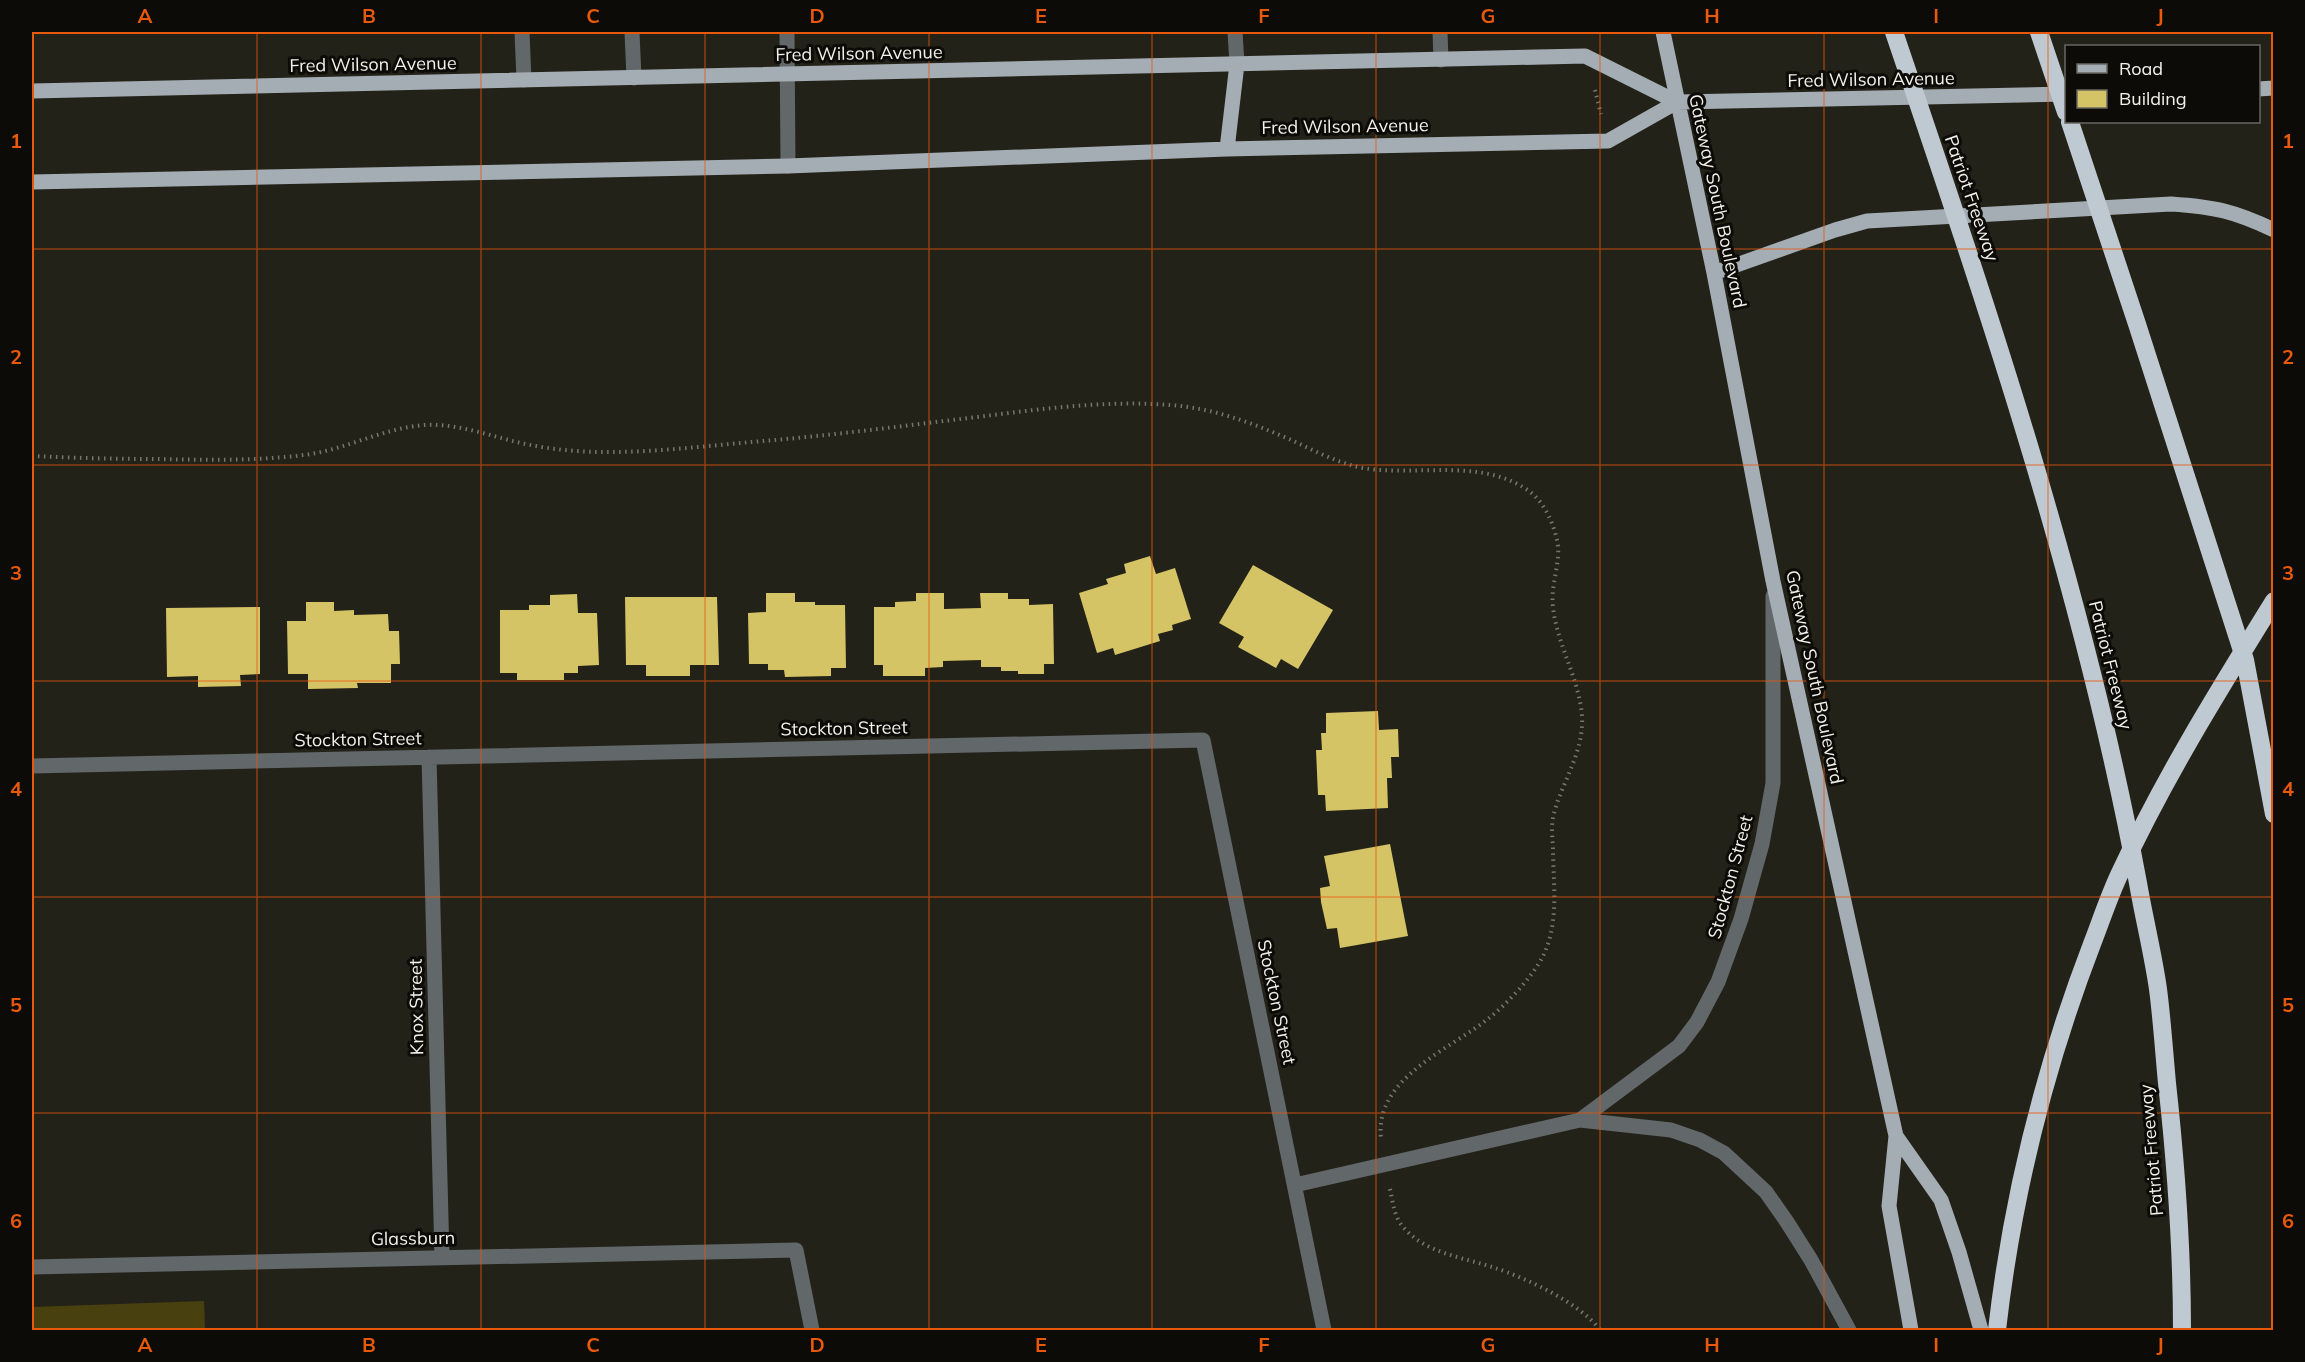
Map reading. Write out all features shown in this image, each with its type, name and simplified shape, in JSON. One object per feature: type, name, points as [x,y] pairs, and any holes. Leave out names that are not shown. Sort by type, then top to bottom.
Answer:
[{"type":"highway","name":"Patriot Freeway","points":[[1894,32],[1990,316],[2084,637],[2121,794],[2158,989],[2174,1150],[2182,1280],[2182,1330]]},
{"type":"highway","points":[[2039,32],[2065,106]]},
{"type":"highway","points":[[2070,123],[2138,324],[2244,660],[2274,814]]},
{"type":"highway","points":[[1997,1330],[2020,1180],[2047,1074],[2080,974],[2119,874],[2168,776],[2274,601]]},
{"type":"main road","name":"Gateway South Boulevard","points":[[1663,32],[1714,273],[1773,581],[1896,1136],[1889,1206],[1911,1330]]},
{"type":"main road","name":"Fred Wilson Avenue","points":[[32,91],[1585,56],[1677,102],[2065,94]]},
{"type":"main road","points":[[1227,148],[1237,64]]},
{"type":"main road","name":"Fred Wilson Avenue","points":[[32,182],[788,165],[1227,148],[1608,141],[1677,102]]},
{"type":"main road","points":[[1714,273],[1867,221],[2171,204],[2210,207],[2231,212],[2274,230]]},
{"type":"main road","points":[[1896,1136],[1941,1200],[1959,1252],[1981,1330]]},
{"type":"street","points":[[522,32],[524,80]]},
{"type":"street","points":[[632,32],[634,78]]},
{"type":"street","points":[[787,32],[788,165]]},
{"type":"street","points":[[1236,32],[1237,64]]},
{"type":"street","points":[[1440,32],[1441,60]]},
{"type":"street","name":"Stockton Street","points":[[1580,1120],[1679,1046],[1697,1022],[1718,982],[1741,919],[1762,844],[1773,783],[1773,581]]},
{"type":"street","name":"Stockton Street","points":[[32,766],[1203,740],[1324,1330]]},
{"type":"street","name":"Knox Street","points":[[429,757],[442,1257]]},
{"type":"street","name":"Stockton Street","points":[[1295,1185],[1580,1120],[1671,1130],[1700,1140],[1724,1153],[1766,1192],[1787,1221],[1849,1330]]},
{"type":"street","name":"Glassburn","points":[[32,1267],[796,1250],[812,1330]]},
{"type":"path","points":[[1595,89],[1601,114]]},
{"type":"path","points":[[32,456],[229,460],[281,458],[312,454],[423,425],[458,427],[537,447],[584,452],[637,451],[817,437],[1069,405],[1119,402],[1175,405],[1219,413],[1250,422],[1355,467],[1483,473],[1508,480],[1534,494],[1548,513],[1558,542],[1559,556],[1552,582],[1552,602],[1556,627],[1579,698],[1582,721],[1580,746],[1552,817],[1556,903],[1552,930],[1543,957],[1528,978],[1492,1016],[1426,1060],[1398,1086],[1385,1108],[1380,1123],[1384,1165],[1396,1216],[1418,1242],[1436,1251],[1496,1268],[1534,1283],[1571,1305],[1600,1330]]},
{"type":"shaded area","points":[[204,1301],[205,1330],[32,1330],[32,1307]]},
{"type":"building","points":[[1150,556],[1156,574],[1175,568],[1191,619],[1172,625],[1173,630],[1158,634],[1160,641],[1115,655],[1113,648],[1097,653],[1079,593],[1108,584],[1106,579],[1126,573],[1124,564]]},
{"type":"building","points":[[1253,565],[1333,610],[1298,669],[1281,659],[1276,668],[1238,647],[1244,637],[1219,623]]},
{"type":"building","points":[[766,593],[795,593],[795,602],[845,605],[846,668],[831,668],[831,676],[785,677],[784,670],[768,670],[768,664],[749,664],[748,613],[766,612]]},
{"type":"building","points":[[916,593],[944,593],[944,609],[981,608],[980,593],[1008,593],[1008,599],[1029,599],[1029,605],[1053,604],[1054,664],[1044,664],[1044,674],[1018,674],[1018,671],[1001,671],[1001,667],[981,667],[981,660],[943,661],[943,667],[925,668],[925,676],[883,676],[883,665],[874,665],[874,607],[895,607],[895,602],[916,601]]},
{"type":"building","points":[[577,594],[578,613],[597,613],[599,665],[578,666],[578,673],[564,673],[564,680],[517,680],[517,673],[500,673],[500,610],[529,610],[529,605],[550,605],[550,595]]},
{"type":"building","points":[[625,597],[717,597],[719,665],[690,665],[690,676],[646,676],[646,665],[626,665]]},
{"type":"building","points":[[306,602],[334,602],[334,611],[354,610],[354,615],[388,614],[389,631],[399,631],[400,664],[391,664],[391,683],[357,683],[358,688],[308,689],[308,674],[288,674],[287,621],[306,621]]},
{"type":"building","points":[[260,607],[260,674],[240,675],[241,686],[198,687],[198,676],[167,677],[166,608]]},
{"type":"building","points":[[1378,711],[1379,730],[1398,729],[1399,757],[1391,757],[1392,778],[1387,778],[1388,808],[1326,811],[1325,795],[1318,795],[1316,750],[1322,750],[1321,733],[1326,733],[1326,713]]},
{"type":"building","points":[[1390,844],[1408,936],[1340,948],[1337,928],[1327,929],[1321,902],[1320,888],[1330,886],[1324,856]]}]
